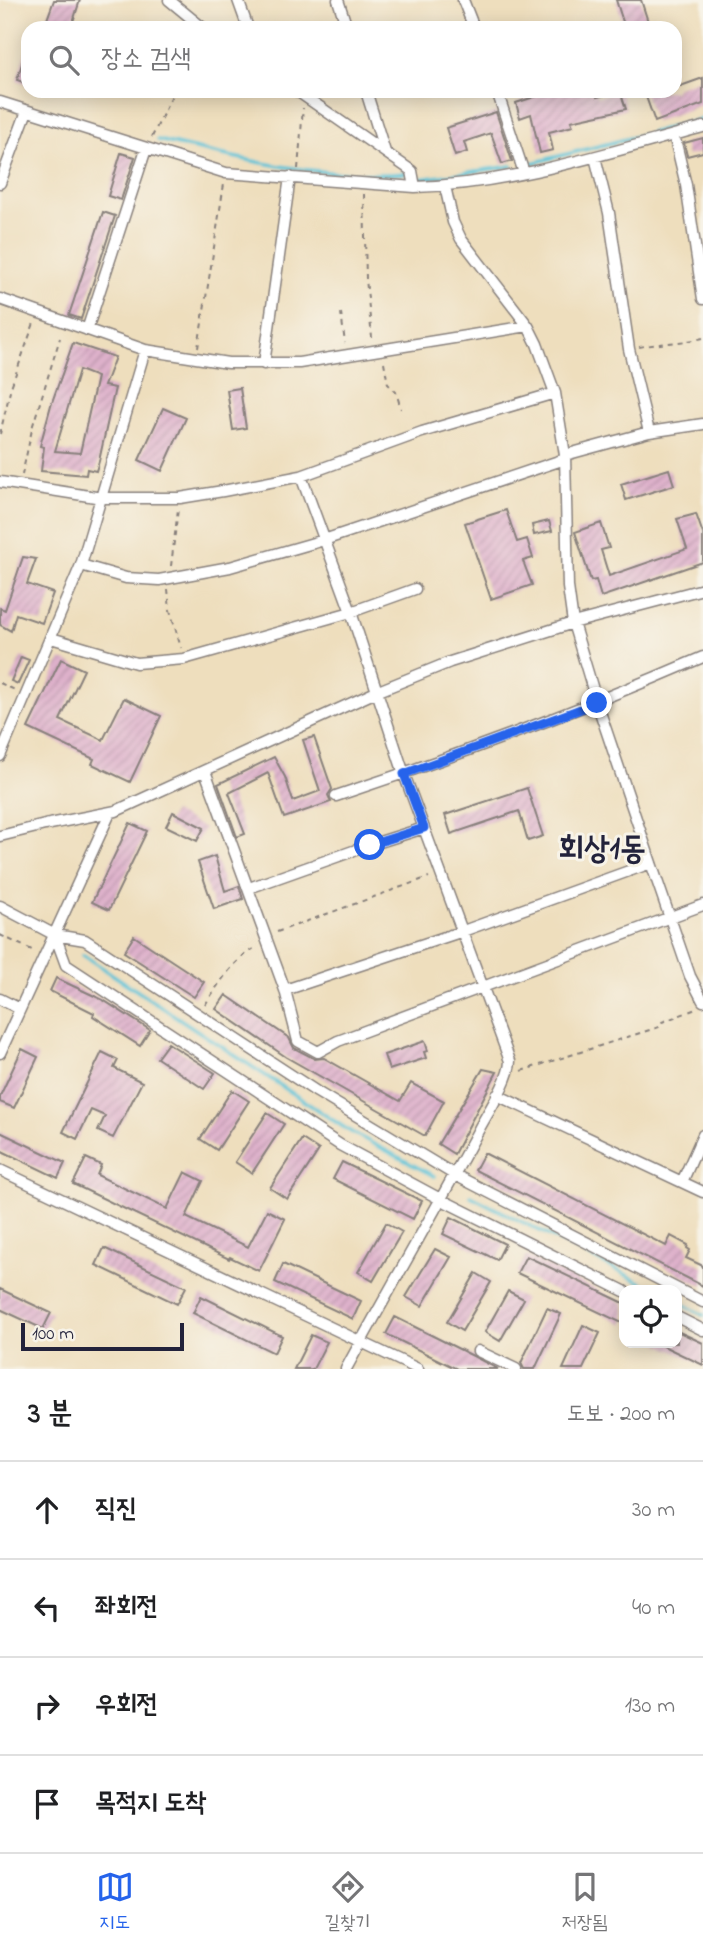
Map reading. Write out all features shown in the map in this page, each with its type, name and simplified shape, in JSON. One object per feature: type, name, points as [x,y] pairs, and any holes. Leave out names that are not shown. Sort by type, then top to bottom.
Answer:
[{"type":"street","points":[[169,0],[194,21]]},
{"type":"street","points":[[238,0],[246,21]]},
{"type":"street","points":[[338,0],[345,21]]},
{"type":"street","points":[[463,0],[471,21]]},
{"type":"street","points":[[307,98],[412,171],[415,187]]},
{"type":"street","points":[[368,98],[385,152]]},
{"type":"street","points":[[499,98],[524,173]]},
{"type":"street","points":[[0,103],[226,173],[415,187],[445,186],[524,173],[595,157],[703,127]]},
{"type":"street","points":[[0,183],[27,111]]},
{"type":"street","points":[[674,135],[686,185],[703,299]]},
{"type":"street","points":[[87,330],[146,149]]},
{"type":"street","points":[[595,157],[608,213],[629,349],[649,432]]},
{"type":"street","points":[[264,364],[293,178]]},
{"type":"street","points":[[445,186],[453,222],[461,239],[528,326],[555,393],[565,457],[568,587],[573,623],[651,863],[690,975],[703,1001]]},
{"type":"street","points":[[0,299],[145,350],[228,363],[299,363],[528,326]]},
{"type":"street","points":[[0,756],[82,565],[145,350]]},
{"type":"street","points":[[0,482],[102,498],[180,498],[300,476],[422,432],[555,393]]},
{"type":"street","points":[[82,565],[126,578],[159,580],[230,567],[324,540],[565,457],[649,432],[703,424]]},
{"type":"street","points":[[300,476],[351,612],[404,774],[508,1055],[510,1068],[442,1200],[346,1369]]},
{"type":"street","points":[[51,638],[136,663],[155,663],[184,659],[351,612],[415,589]]},
{"type":"street","points":[[0,836],[44,824],[110,813],[376,692],[481,651],[573,623],[703,589]]},
{"type":"street","points":[[336,796],[404,774],[597,703],[703,657]]},
{"type":"street","points":[[205,771],[285,990],[298,1041],[318,1052],[338,1041],[703,905]]},
{"type":"street","points":[[0,1053],[110,813]]},
{"type":"street","points":[[249,888],[424,828]]},
{"type":"street","points":[[285,990],[463,931],[651,863]]},
{"type":"street","points":[[0,906],[55,935],[85,940],[453,1178],[703,1302]]},
{"type":"street","points":[[55,935],[66,965],[340,1145],[442,1200],[619,1288]]},
{"type":"street","points":[[0,999],[20,1009]]},
{"type":"street","points":[[497,1095],[703,1192]]},
{"type":"street","points":[[682,1182],[703,1135]]},
{"type":"street","points":[[0,1170],[418,1369]]},
{"type":"street","points":[[682,1320],[703,1330]]},
{"type":"street","points":[[478,1351],[516,1369]]},
{"type":"path","points":[[146,149],[171,98]]},
{"type":"path","points":[[293,178],[301,98]]},
{"type":"path","points":[[196,359],[226,173]]},
{"type":"path","points":[[364,183],[366,279],[377,349],[388,383],[396,392],[401,409]]},
{"type":"path","points":[[0,434],[11,387],[38,312]]},
{"type":"path","points":[[341,313],[346,355]]},
{"type":"path","points":[[20,485],[33,425],[60,338]]},
{"type":"path","points":[[629,349],[703,338]]},
{"type":"path","points":[[0,683],[27,695]]},
{"type":"path","points":[[199,1015],[238,960],[267,939],[309,919],[442,873]]},
{"type":"path","points":[[0,935],[45,956]]},
{"type":"path","points":[[510,1068],[524,1072],[659,1027],[662,1022],[703,1007]]},
{"type":"building","points":[[54,0],[80,0],[73,21],[46,21]]},
{"type":"building","points":[[616,0],[641,0],[648,21],[623,21]]},
{"type":"building","points":[[703,78],[703,104],[655,122],[646,98],[682,98],[682,86]]},
{"type":"building","points":[[531,98],[622,98],[626,109],[571,121],[573,126],[549,132],[553,150],[540,153],[531,114],[520,118],[516,103]]},
{"type":"building","points":[[496,112],[512,161],[502,164],[491,133],[464,142],[467,152],[455,156],[446,128]]},
{"type":"building","points":[[703,138],[703,152],[687,156],[684,143]]},
{"type":"building","points":[[121,153],[135,157],[121,200],[108,196]]},
{"type":"building","points":[[103,212],[115,216],[81,319],[69,315]]},
{"type":"building","points":[[73,343],[115,357],[104,386],[115,388],[96,471],[87,469],[86,475],[41,471],[44,447],[40,446]],"holes":[[[79,370],[97,377],[80,453],[55,451]]]},
{"type":"building","points":[[240,388],[246,428],[233,430],[227,390]]},
{"type":"building","points":[[163,408],[186,418],[162,471],[139,460]]},
{"type":"building","points":[[669,469],[674,485],[626,500],[621,484]]},
{"type":"building","points":[[506,510],[517,542],[527,539],[533,558],[523,561],[532,585],[491,599],[465,523]]},
{"type":"building","points":[[696,514],[703,534],[703,562],[601,597],[596,580],[591,581],[575,532],[601,523],[609,548],[601,550],[609,576],[687,549],[677,519]]},
{"type":"building","points":[[549,521],[552,531],[534,535],[532,525]]},
{"type":"building","points":[[23,557],[36,559],[27,584],[53,593],[42,623],[16,614],[11,631],[0,625],[0,608],[5,610]]},
{"type":"building","points":[[21,657],[29,660],[18,684],[11,681]]},
{"type":"building","points":[[61,659],[84,670],[60,720],[103,740],[124,698],[161,716],[130,782],[92,764],[94,759],[28,728]]},
{"type":"building","points":[[314,737],[332,789],[328,795],[331,802],[284,818],[268,773],[229,793],[245,834],[237,837],[218,784],[274,757],[285,777],[293,801],[320,791],[303,740]]},
{"type":"building","points":[[527,788],[543,836],[528,841],[519,811],[451,834],[445,815]]},
{"type":"building","points":[[173,812],[204,828],[197,841],[166,826]]},
{"type":"building","points":[[130,823],[147,831],[109,910],[92,902]]},
{"type":"building","points":[[215,856],[225,891],[239,886],[243,899],[214,909],[198,862]]},
{"type":"building","points":[[134,936],[204,982],[194,997],[124,952]]},
{"type":"building","points":[[56,978],[103,1000],[150,1030],[140,1046],[93,1016],[94,1013],[50,991]]},
{"type":"building","points":[[226,995],[289,1038],[294,1048],[315,1059],[324,1058],[400,1101],[411,1083],[444,1101],[425,1136],[286,1057],[216,1009]]},
{"type":"building","points":[[425,1041],[428,1051],[424,1052],[426,1058],[389,1070],[384,1055]]},
{"type":"building","points":[[168,1043],[215,1073],[204,1089],[157,1058]]},
{"type":"building","points":[[22,1049],[38,1057],[14,1108],[0,1102],[0,1096]]},
{"type":"building","points":[[102,1052],[118,1060],[114,1068],[142,1082],[113,1138],[98,1131],[105,1116],[91,1110],[77,1139],[63,1132]]},
{"type":"building","points":[[483,1069],[497,1072],[454,1154],[438,1144]]},
{"type":"building","points":[[232,1090],[249,1101],[217,1150],[200,1139]]},
{"type":"building","points":[[267,1113],[284,1124],[252,1173],[235,1162]]},
{"type":"building","points":[[0,1132],[65,1163],[58,1178],[0,1150]]},
{"type":"building","points":[[302,1139],[319,1150],[287,1199],[270,1188]]},
{"type":"building","points":[[484,1153],[666,1246],[671,1236],[688,1245],[690,1250],[686,1258],[703,1266],[703,1286],[475,1170]]},
{"type":"building","points":[[86,1158],[101,1165],[97,1175],[167,1209],[185,1172],[203,1181],[186,1217],[248,1247],[267,1210],[285,1219],[259,1271],[73,1184]]},
{"type":"building","points":[[342,1162],[422,1201],[413,1219],[333,1179]]},
{"type":"building","points":[[451,1217],[505,1244],[497,1260],[443,1234]]},
{"type":"building","points":[[386,1223],[402,1232],[373,1281],[358,1272]]},
{"type":"building","points":[[104,1248],[186,1287],[177,1304],[96,1265]]},
{"type":"building","points":[[435,1249],[451,1257],[422,1306],[406,1297]]},
{"type":"building","points":[[526,1256],[619,1301],[619,1322],[517,1273]]},
{"type":"building","points":[[283,1264],[361,1301],[353,1319],[275,1282]]},
{"type":"building","points":[[476,1273],[491,1282],[462,1331],[447,1322]]},
{"type":"building","points":[[0,1289],[51,1313],[43,1329],[0,1309]]},
{"type":"building","points":[[508,1291],[524,1299],[500,1341],[485,1332]]},
{"type":"building","points":[[201,1296],[282,1336],[274,1353],[193,1313]]},
{"type":"building","points":[[547,1308],[561,1314],[535,1369],[524,1369],[521,1363]]},
{"type":"building","points":[[395,1317],[498,1369],[457,1369],[386,1334]]},
{"type":"building","points":[[583,1325],[600,1333],[583,1369],[563,1369]]},
{"type":"building","points":[[682,1333],[703,1343],[703,1365],[667,1348],[682,1348]]},
{"type":"building","points":[[311,1335],[327,1342],[313,1369],[294,1369]]},
{"type":"waterway","points":[[650,133],[703,119]]},
{"type":"waterway","points":[[518,138],[528,164],[642,135]]},
{"type":"waterway","points":[[158,140],[250,161],[314,171],[408,173]]},
{"type":"waterway","points":[[415,176],[420,179],[512,166]]},
{"type":"waterway","points":[[83,955],[351,1132],[434,1176]]},
{"type":"waterway","points":[[471,1196],[646,1285]]},
{"type":"waterway","points":[[682,1304],[703,1315]]},
{"type":"district","name":"회상1동","points":[[602,847]]},
{"type":"route","points":[[370,845],[424,828],[404,774],[597,703]]}]
